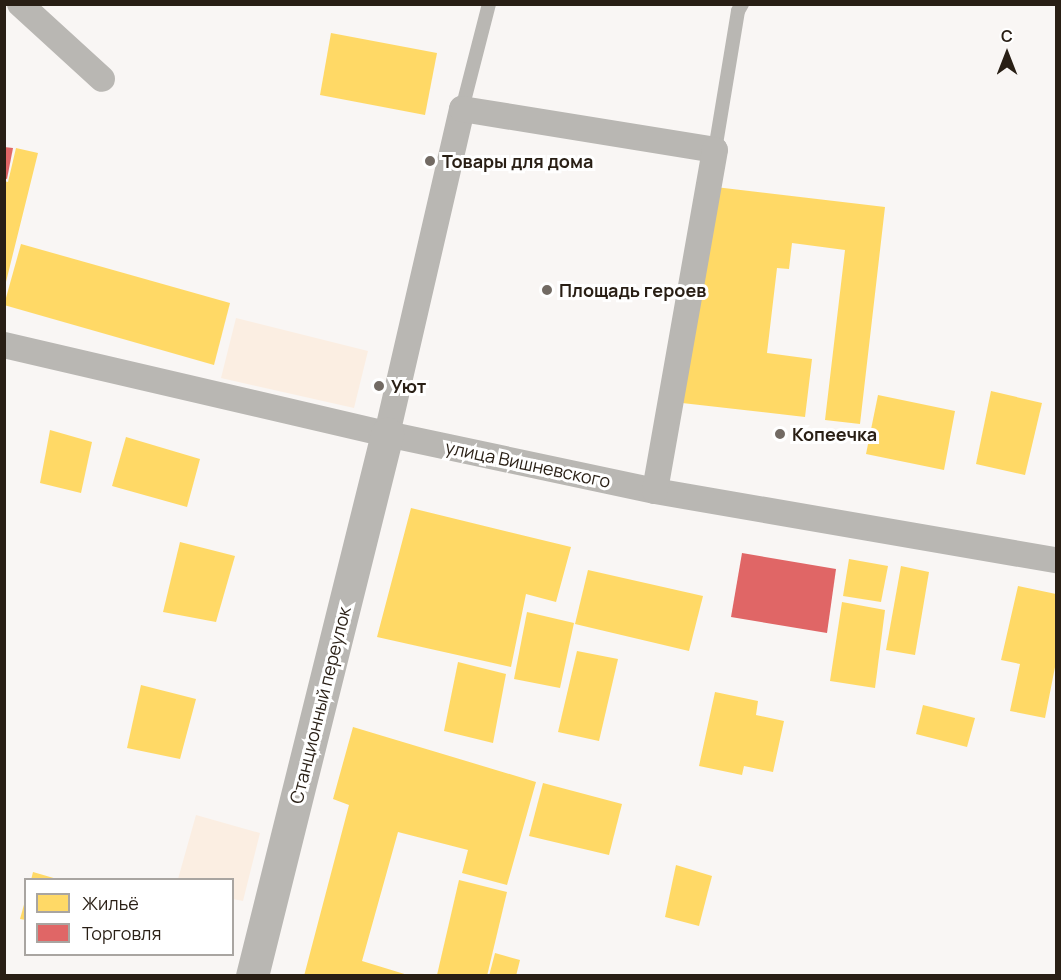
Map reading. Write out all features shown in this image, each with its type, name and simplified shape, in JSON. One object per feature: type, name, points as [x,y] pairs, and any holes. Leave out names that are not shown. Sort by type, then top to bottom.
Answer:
[{"type":"street","points":[[20,4],[102,79]]},
{"type":"street","points":[[387,434],[462,109],[715,150],[655,491]]},
{"type":"street","name":"улица Вишневского","points":[[4,345],[387,434],[655,491],[1056,560]]},
{"type":"street","name":"Станционный переулок","points":[[252,975],[387,434]]},
{"type":"lane","points":[[462,109],[489,4]]},
{"type":"lane","points":[[715,150],[738,10],[742,4]]},
{"type":"shaded area","points":[[236,318],[368,351],[354,408],[221,378]]},
{"type":"shaded area","points":[[196,815],[260,833],[243,901],[234,899],[234,878],[178,878]]},
{"type":"building: Жильё","points":[[331,33],[437,53],[425,115],[320,95]]},
{"type":"building: Жильё","points":[[16,148],[38,153],[5,286],[4,181],[8,182]]},
{"type":"building: Жильё","points":[[707,186],[885,207],[860,424],[825,420],[845,250],[792,243],[789,269],[777,268],[767,353],[812,359],[805,417],[682,403]]},
{"type":"building: Жильё","points":[[21,244],[230,303],[214,365],[4,305]]},
{"type":"building: Жильё","points":[[991,391],[1042,403],[1025,475],[976,464]]},
{"type":"building: Жильё","points":[[878,395],[955,411],[944,470],[866,454]]},
{"type":"building: Жильё","points":[[50,430],[92,442],[81,493],[40,483]]},
{"type":"building: Жильё","points":[[126,437],[200,459],[187,507],[112,486]]},
{"type":"building: Жильё","points":[[411,508],[571,547],[556,602],[526,594],[511,667],[377,637]]},
{"type":"building: Жильё","points":[[180,542],[235,556],[216,622],[163,612]]},
{"type":"building: Жильё","points":[[849,559],[888,566],[881,602],[843,596]]},
{"type":"building: Жильё","points":[[901,566],[929,572],[915,655],[886,650]]},
{"type":"building: Жильё","points":[[588,570],[703,596],[689,651],[575,624]]},
{"type":"building: Жильё","points":[[1018,586],[1056,594],[1056,662],[1045,718],[1010,711],[1020,664],[1001,660]]},
{"type":"building: Жильё","points":[[842,602],[885,610],[875,688],[830,681]]},
{"type":"building: Жильё","points":[[527,612],[574,623],[560,688],[514,679]]},
{"type":"building: Жильё","points":[[577,651],[618,659],[599,741],[558,732]]},
{"type":"building: Жильё","points":[[458,662],[506,674],[493,743],[444,731]]},
{"type":"building: Жильё","points":[[141,685],[196,699],[180,759],[127,748]]},
{"type":"building: Жильё","points":[[715,692],[758,701],[756,715],[784,721],[773,772],[744,766],[742,775],[699,766]]},
{"type":"building: Жильё","points":[[923,705],[975,718],[967,747],[916,734]]},
{"type":"building: Жильё","points":[[353,727],[536,782],[507,885],[462,873],[468,850],[398,832],[362,961],[411,976],[304,976],[349,805],[333,799]]},
{"type":"building: Жильё","points":[[543,783],[622,804],[609,855],[529,836]]},
{"type":"building: Жильё","points":[[676,865],[712,876],[699,926],[665,917]]},
{"type":"building: Жильё","points":[[33,872],[54,878],[32,878]]},
{"type":"building: Жильё","points":[[459,880],[507,892],[487,976],[437,975]]},
{"type":"building: Жильё","points":[[24,905],[24,920],[20,919]]},
{"type":"building: Жильё","points":[[495,953],[520,960],[516,976],[489,976]]},
{"type":"building: Торговля","points":[[4,147],[13,148],[7,179],[4,178]]},
{"type":"building: Торговля","points":[[742,553],[836,569],[827,633],[731,617]]},
{"type":"place","name":"Товары для дома","points":[[430,161]]},
{"type":"place","name":"Площадь героев","points":[[547,290]]},
{"type":"place","name":"Уют","points":[[379,386]]},
{"type":"place","name":"Копеечка","points":[[780,434]]}]
